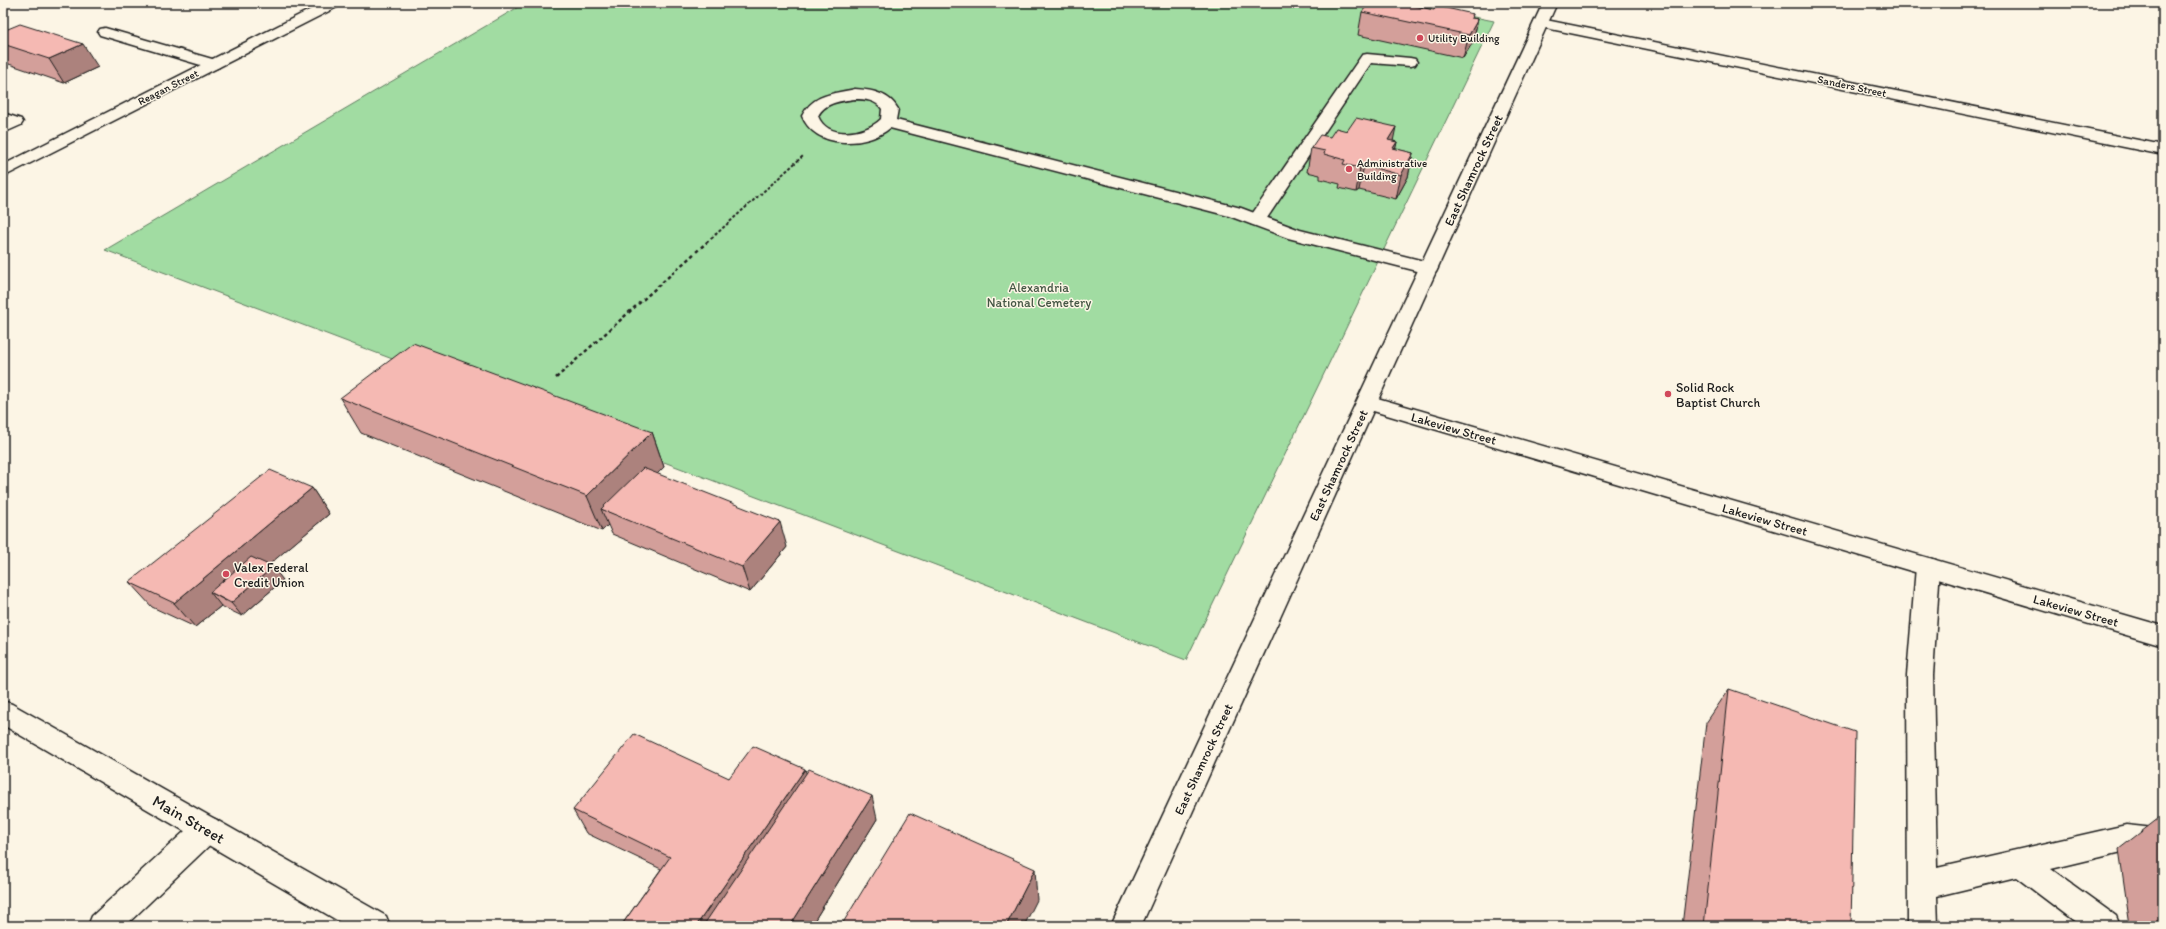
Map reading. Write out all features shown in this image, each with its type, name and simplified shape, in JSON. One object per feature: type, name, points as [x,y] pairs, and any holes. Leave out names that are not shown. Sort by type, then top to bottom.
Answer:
[{"type":"street","name":"Reagan Street","points":[[3,172],[334,3]]},
{"type":"street","name":"East Shamrock Street","points":[[1126,926],[1550,3]]},
{"type":"street","name":"Sanders Street","points":[[1541,23],[2163,150]]},
{"type":"street","points":[[105,32],[214,64]]},
{"type":"street","points":[[1257,220],[1367,58],[1410,62]]},
{"type":"street","points":[[842,95],[867,95],[886,102],[891,108],[891,115],[887,122],[880,129],[868,134],[847,136],[827,134],[816,130],[810,124],[809,117],[812,110],[819,103],[842,95]]},
{"type":"street","points":[[3,118],[15,122],[3,128]]},
{"type":"street","points":[[887,122],[1235,212],[1294,234],[1429,268]]},
{"type":"street","name":"Lakeview Street","points":[[1367,402],[2163,636]]},
{"type":"street","points":[[1923,926],[1920,675],[1928,567]]},
{"type":"street","name":"Main Street","points":[[3,712],[375,926]]},
{"type":"street","points":[[103,926],[207,829]]},
{"type":"street","points":[[1923,885],[2126,838],[2163,842]]},
{"type":"street","points":[[2020,863],[2105,926]]},
{"type":"path","points":[[556,378],[827,134]]},
{"type":"green space","name":"Alexandria National Cemetery","points":[[525,3],[1404,3],[1494,21],[1186,660],[105,250]]},
{"type":"building","points":[[1369,3],[1401,3],[1434,10],[1437,6],[1473,14],[1471,18],[1478,19],[1469,35],[1362,12]]},
{"type":"building","points":[[20,24],[83,44],[49,59],[3,44],[3,31]]},
{"type":"building","points":[[1356,118],[1396,127],[1388,140],[1397,142],[1393,148],[1413,153],[1401,175],[1364,165],[1360,168],[1343,164],[1345,160],[1324,154],[1325,151],[1311,148],[1320,135],[1330,137],[1336,128],[1347,131]]},
{"type":"building","points":[[413,343],[652,432],[587,496],[340,398]]},
{"type":"building","points":[[643,468],[780,522],[742,567],[601,509]]},
{"type":"building","points":[[270,470],[312,488],[174,603],[129,582]]},
{"type":"building","points":[[251,557],[273,567],[231,603],[210,592]]},
{"type":"building","points":[[1729,689],[1855,732],[1851,926],[1704,926]]},
{"type":"building","points":[[634,734],[729,778],[753,746],[805,769],[696,926],[621,926],[670,857],[573,810]]},
{"type":"building","points":[[809,769],[872,796],[790,926],[703,926]]},
{"type":"building","points":[[910,813],[1035,869],[1006,926],[841,926]]},
{"type":"building","points":[[2159,818],[2163,820],[2163,839]]},
{"type":"place","name":"Utility Building","points":[[1420,38]]},
{"type":"place","name":"Administrative Building","points":[[1349,169]]},
{"type":"place","name":"Solid Rock Baptist Church","points":[[1668,394]]},
{"type":"place","name":"Valex Federal Credit Union","points":[[226,574]]}]
